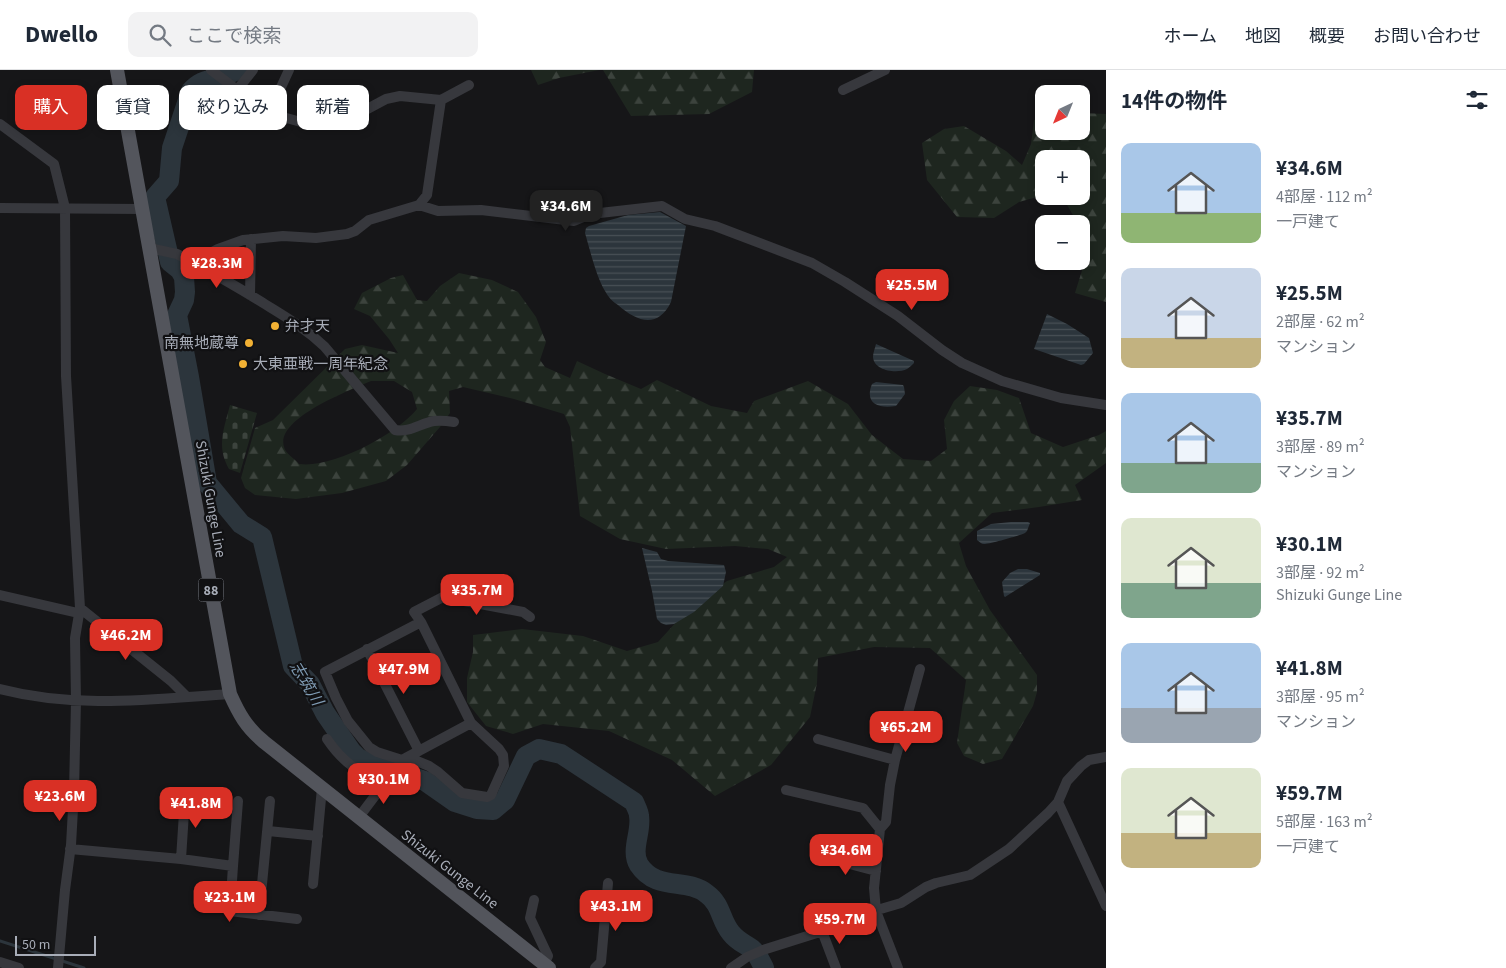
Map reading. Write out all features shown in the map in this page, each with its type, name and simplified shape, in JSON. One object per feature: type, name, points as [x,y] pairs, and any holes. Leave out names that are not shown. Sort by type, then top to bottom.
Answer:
[{"type":"main road","name":"Shizuki Gunge Line","points":[[117,70],[142,209],[154,249],[230,694],[249,729],[264,742],[546,966]]},
{"type":"street","points":[[211,70],[232,85]]},
{"type":"street","points":[[234,85],[253,70]]},
{"type":"street","points":[[282,85],[289,70]]},
{"type":"street","points":[[842,90],[885,70]]},
{"type":"street","points":[[287,118],[301,122],[318,123],[358,114],[386,100],[400,96],[442,100],[469,85]]},
{"type":"street","points":[[196,264],[205,256],[218,249],[243,240],[283,236],[316,238],[347,234],[355,231],[370,220],[419,205],[427,195],[442,100]]},
{"type":"street","points":[[0,124],[54,164],[65,208],[66,376],[79,611],[75,638],[74,792],[58,968]]},
{"type":"street","points":[[419,205],[438,211],[481,210],[574,221],[591,214],[662,206],[685,219],[715,226],[812,263],[898,316],[962,363],[1002,381],[1061,398],[1106,405]]},
{"type":"street","points":[[0,208],[142,209]]},
{"type":"street","points":[[250,295],[251,239]]},
{"type":"street","points":[[154,249],[177,254],[230,282],[297,323],[324,346],[395,430],[399,431],[434,421],[454,422]]},
{"type":"street","points":[[0,595],[79,611],[171,681],[187,697]]},
{"type":"street","points":[[421,622],[325,672],[348,721],[368,747],[376,752],[403,761],[429,766],[462,792],[487,797],[491,795],[504,766],[504,761],[499,749],[470,723],[421,622],[414,612],[443,597],[524,612],[530,617]]},
{"type":"street","points":[[368,649],[419,751]]},
{"type":"street","points":[[898,968],[876,911],[874,888],[880,829],[886,822],[895,760],[920,669]]},
{"type":"street","points":[[0,689],[38,698],[104,702],[230,694]]},
{"type":"street","points":[[359,817],[403,761],[470,723]]},
{"type":"street","points":[[327,739],[337,754],[359,772],[387,782]]},
{"type":"street","points":[[818,739],[895,760]]},
{"type":"street","points":[[731,968],[763,950],[822,931],[850,918],[900,903],[936,883],[970,875],[1009,849],[1058,802],[1067,781],[1081,766],[1089,760],[1106,757]]},
{"type":"street","points":[[313,884],[322,788]]},
{"type":"street","points":[[786,790],[863,808],[880,829]]},
{"type":"street","points":[[181,859],[185,797]]},
{"type":"street","points":[[238,801],[230,911],[297,919]]},
{"type":"street","points":[[259,914],[270,801]]},
{"type":"street","points":[[1058,802],[1106,906]]},
{"type":"street","points":[[268,831],[318,836]]},
{"type":"street","points":[[70,849],[181,859],[233,866]]},
{"type":"street","points":[[823,857],[876,871]]},
{"type":"street","points":[[596,968],[601,962],[608,883]]},
{"type":"street","points":[[534,900],[530,918],[548,956],[546,966]]},
{"type":"street","points":[[822,931],[836,968]]},
{"type":"street","points":[[0,962],[19,968]]},
{"type":"green space","points":[[531,70],[599,70],[559,78],[538,85]]},
{"type":"green space","points":[[603,70],[754,70],[752,92],[709,114],[631,116]]},
{"type":"green space","points":[[1090,113],[1106,114],[1106,302],[1075,293],[1082,270],[1090,270],[1090,215],[1073,215],[1067,205],[1090,205],[1090,150],[1035,150],[1035,198],[1019,202],[994,218],[957,217],[927,180],[922,143],[944,129],[964,126],[1006,151],[1022,165],[1031,144],[1034,120],[1035,140],[1090,140]]},
{"type":"green space","points":[[459,273],[492,280],[518,292],[536,317],[546,342],[540,360],[545,367],[570,378],[577,361],[641,389],[657,380],[711,406],[747,413],[754,401],[808,381],[848,404],[872,435],[903,459],[931,461],[947,449],[944,420],[954,401],[970,386],[997,390],[1019,398],[1031,433],[1063,447],[1106,431],[1106,463],[1075,485],[1082,500],[992,513],[959,543],[966,566],[990,610],[1037,675],[1037,692],[1033,706],[1002,759],[983,764],[964,756],[957,743],[966,680],[930,648],[874,647],[818,658],[817,683],[810,717],[771,765],[715,796],[672,760],[609,731],[543,724],[513,734],[486,726],[467,702],[467,678],[473,652],[473,635],[522,629],[583,636],[627,651],[658,642],[689,608],[727,581],[774,567],[787,557],[768,549],[735,546],[666,549],[620,539],[580,516],[570,427],[564,414],[514,399],[463,387],[449,391],[450,413],[407,465],[386,481],[342,493],[296,499],[255,495],[245,488],[241,478],[255,428],[273,420],[345,349],[362,345],[398,353],[370,316],[354,309],[362,293],[391,278],[403,275],[417,300],[427,301],[440,286]],"holes":[[[371,381],[394,381],[412,392],[417,409],[395,429],[363,448],[329,461],[299,464],[288,454],[284,447],[284,436],[302,416],[332,398]]]},
{"type":"green space","points":[[230,405],[257,413],[240,473],[229,469],[223,453],[222,437]]},
{"type":"shaded area","points":[[660,212],[686,226],[671,302],[666,311],[660,316],[654,319],[640,319],[625,311],[608,295],[596,271],[585,233],[586,228],[589,226],[628,215]]},
{"type":"shaded area","points":[[1047,314],[1089,338],[1093,353],[1084,364],[1081,365],[1034,349]]},
{"type":"shaded area","points":[[876,344],[914,361],[914,363],[907,369],[898,371],[882,368],[874,362],[873,357]]},
{"type":"shaded area","points":[[876,382],[903,385],[905,394],[896,406],[879,406],[872,401],[870,396],[872,384]]},
{"type":"shaded area","points":[[1030,523],[1025,533],[1016,536],[984,544],[977,540],[977,531],[991,524]]},
{"type":"shaded area","points":[[642,548],[657,552],[661,559],[668,561],[724,565],[726,572],[723,586],[694,612],[674,624],[666,625],[661,623],[657,619]]},
{"type":"shaded area","points":[[1018,569],[1027,569],[1040,573],[1040,575],[1005,597],[1002,582],[1010,573]]},
{"type":"waterway","name":"志筑川","points":[[237,70],[222,77],[202,82],[191,91],[172,148],[169,181],[155,197],[170,262],[180,270],[184,277],[184,300],[177,315],[207,483],[241,524],[262,537],[293,666],[310,684],[325,713],[351,751],[358,758],[425,781],[455,802],[477,809],[493,810],[505,800],[526,756],[539,749],[561,754],[634,802],[639,822],[636,847],[637,859],[639,865],[646,873],[654,879],[663,882],[699,889],[712,898],[727,928],[754,951],[764,968]]},
{"type":"waterway","points":[[0,941],[84,968]]},
{"type":"place","name":"弁才天","points":[[275,326]]},
{"type":"place","name":"南無地蔵尊","points":[[249,343]]},
{"type":"place","name":"大東亜戦一周年紀念","points":[[243,364]]}]
